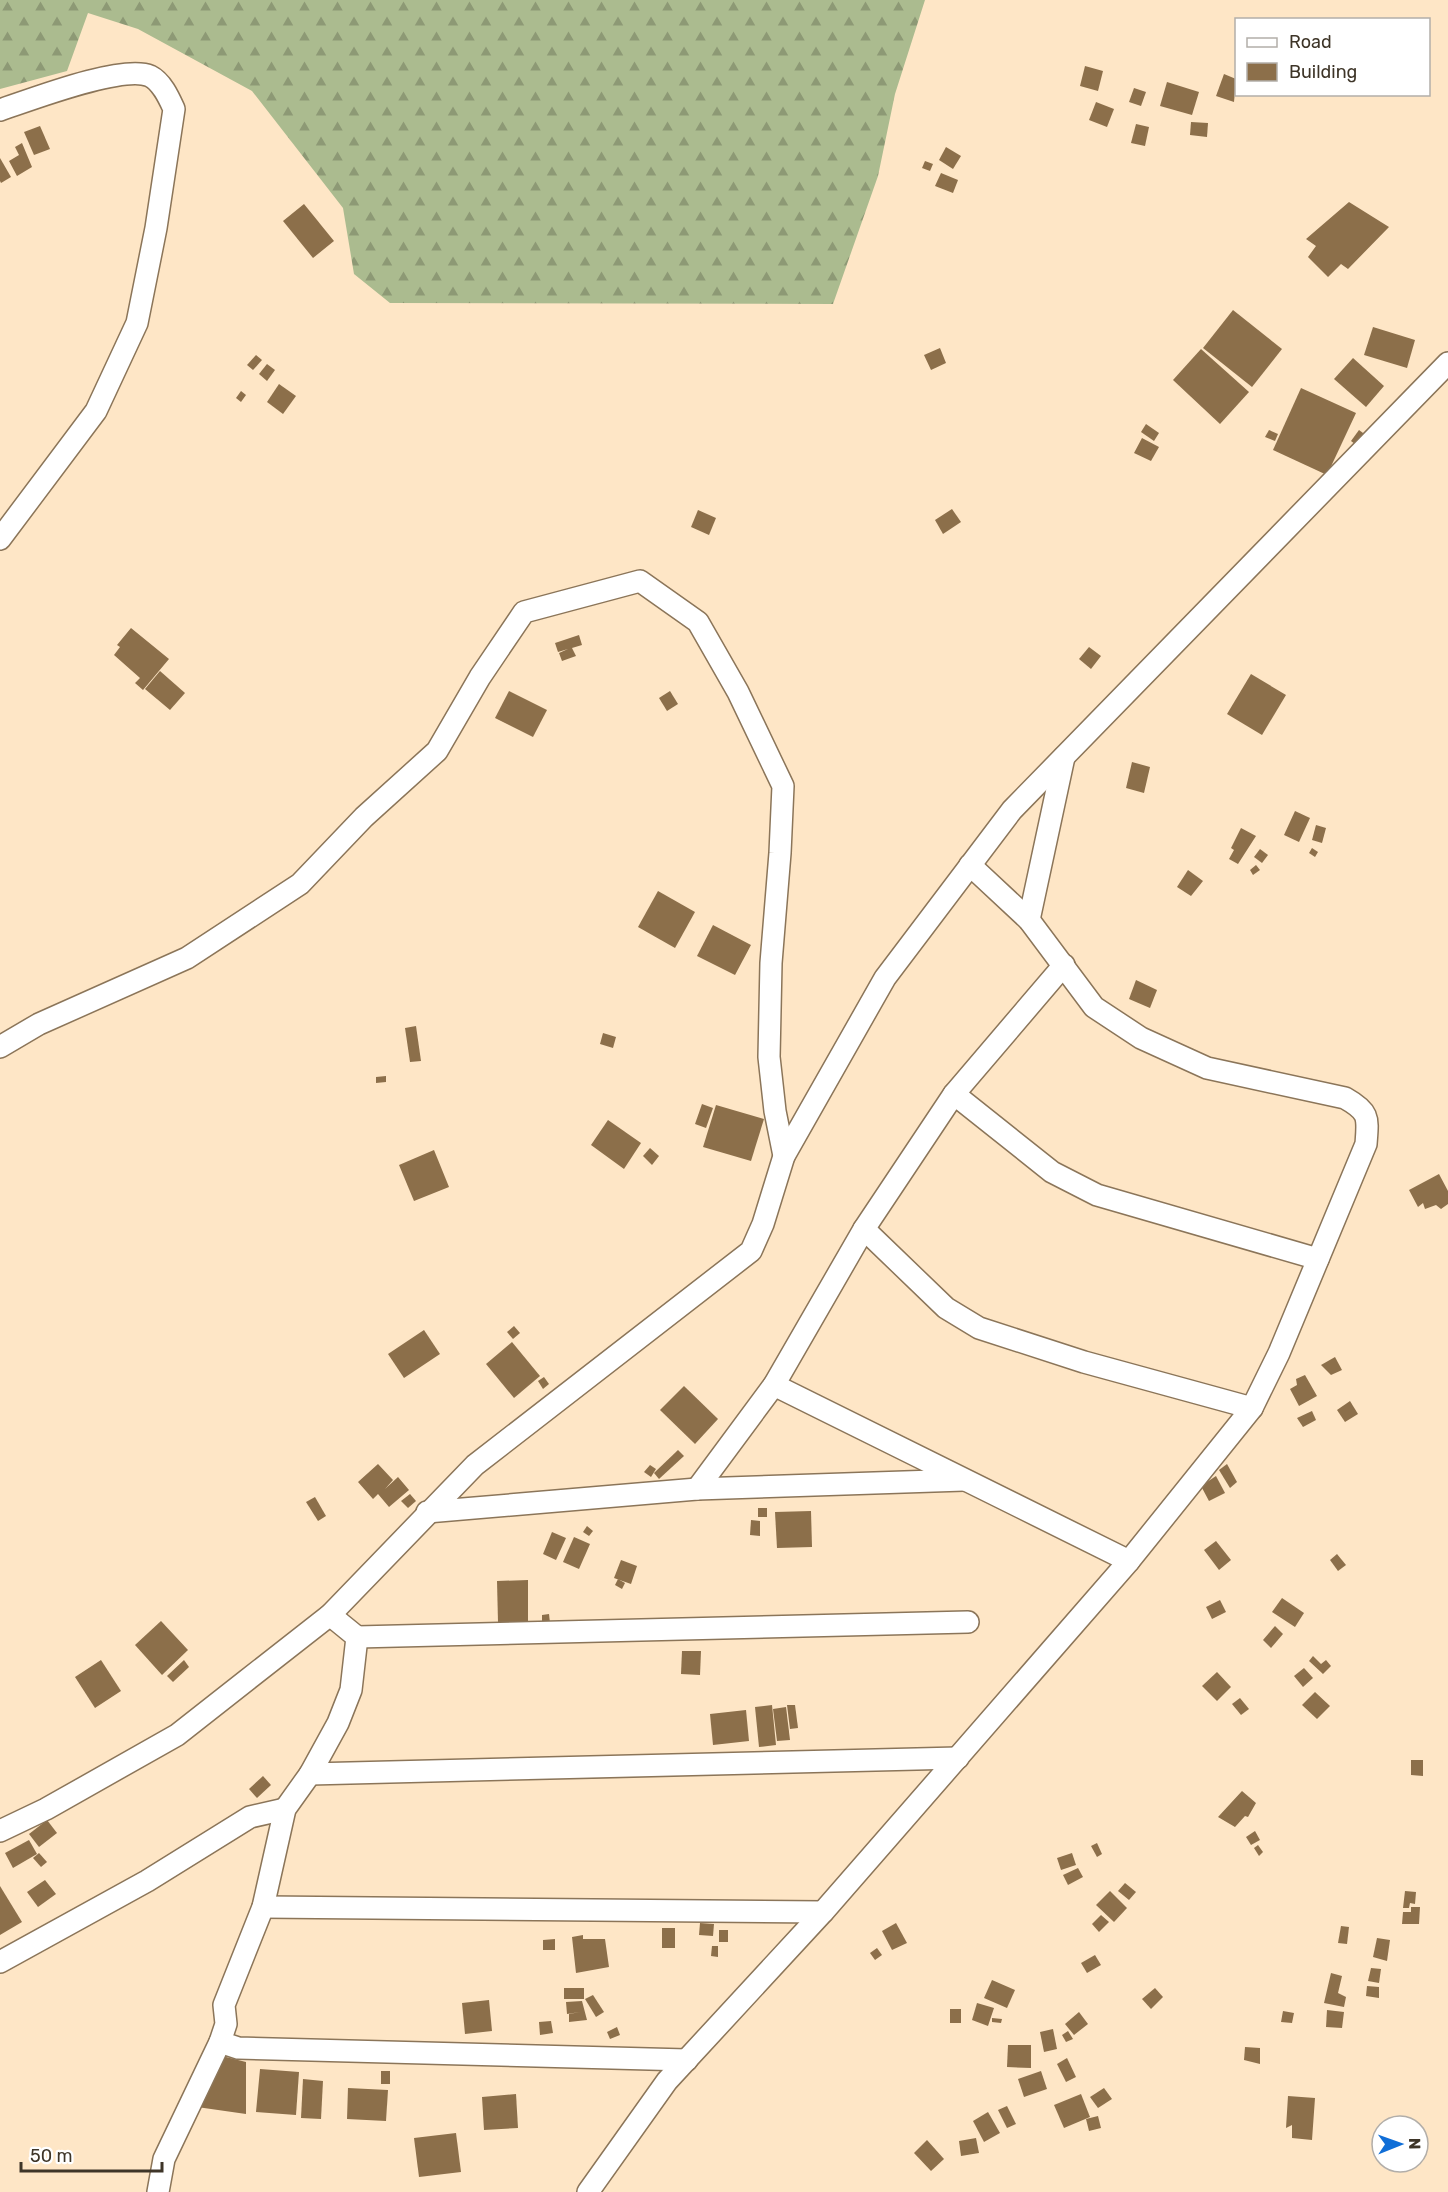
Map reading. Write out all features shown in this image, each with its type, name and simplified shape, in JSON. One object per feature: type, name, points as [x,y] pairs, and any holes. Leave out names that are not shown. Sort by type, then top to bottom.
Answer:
[{"type":"street","points":[[0,110],[120,74],[149,76],[167,93],[174,109],[156,228],[137,323],[96,411],[0,539]]},
{"type":"street","points":[[0,1831],[46,1809],[177,1735],[330,1615],[475,1465],[751,1251],[763,1224],[784,1156],[885,978],[1012,810],[1448,363]]},
{"type":"street","points":[[0,1047],[39,1024],[186,958],[300,884],[364,817],[437,751],[480,677],[524,612],[640,581],[698,622],[738,692],[783,786],[771,963],[769,1057],[775,1111],[784,1156]]},
{"type":"street","points":[[1029,920],[1064,757]]},
{"type":"street","points":[[588,2192],[668,2081],[823,1912],[1130,1561],[1252,1408],[1279,1353],[1366,1144],[1368,1119],[1362,1107],[1346,1098],[1207,1068],[1141,1038],[1094,1007],[1029,920],[970,864]]},
{"type":"street","points":[[697,1489],[774,1385],[864,1229],[954,1094],[1064,965]]},
{"type":"street","points":[[954,1094],[1052,1172],[1097,1195],[1318,1259]]},
{"type":"street","points":[[864,1229],[946,1308],[979,1328],[1084,1362],[1252,1408]]},
{"type":"street","points":[[774,1385],[1130,1561]]},
{"type":"street","points":[[428,1512],[697,1489],[964,1480]]},
{"type":"street","points":[[330,1615],[357,1637],[968,1622]]},
{"type":"street","points":[[158,2192],[164,2159],[220,2042],[226,2024],[224,2005],[263,1907],[285,1809],[310,1774],[338,1723],[351,1690],[357,1658],[357,1637]]},
{"type":"street","points":[[310,1774],[958,1758]]},
{"type":"street","points":[[0,1962],[147,1881],[250,1817],[285,1809]]},
{"type":"street","points":[[263,1907],[823,1912]]},
{"type":"street","points":[[220,2042],[238,2048],[687,2060]]},
{"type":"green space","points":[[0,0],[925,0],[895,94],[878,176],[833,304],[390,303],[354,274],[343,208],[252,91],[138,29],[88,13],[67,71],[0,89]]},
{"type":"building","points":[[1085,66],[1103,71],[1098,91],[1080,86]]},
{"type":"building","points":[[1224,74],[1235,79],[1234,102],[1216,96]]},
{"type":"building","points":[[1167,82],[1199,92],[1192,115],[1160,106]]},
{"type":"building","points":[[1134,88],[1146,92],[1141,106],[1129,102]]},
{"type":"building","points":[[1096,102],[1114,109],[1107,127],[1089,120]]},
{"type":"building","points":[[1191,122],[1208,123],[1207,137],[1190,135]]},
{"type":"building","points":[[1136,124],[1149,127],[1145,146],[1131,143]]},
{"type":"building","points":[[40,126],[50,149],[34,155],[24,132]]},
{"type":"building","points":[[22,143],[32,167],[17,176],[9,161],[19,155],[15,147]]},
{"type":"building","points":[[946,147],[961,156],[953,169],[939,160]]},
{"type":"building","points":[[0,158],[11,177],[1,183],[0,181]]},
{"type":"building","points":[[925,161],[933,164],[930,171],[922,168]]},
{"type":"building","points":[[941,173],[958,180],[953,193],[935,186]]},
{"type":"building","points":[[1349,202],[1389,227],[1348,269],[1341,264],[1328,277],[1308,257],[1316,246],[1306,239]]},
{"type":"building","points":[[304,204],[334,241],[313,258],[283,221]]},
{"type":"building","points":[[1233,310],[1282,349],[1252,387],[1203,348]]},
{"type":"building","points":[[1373,327],[1415,340],[1407,368],[1364,355]]},
{"type":"building","points":[[940,348],[946,363],[931,370],[924,355]]},
{"type":"building","points":[[1201,349],[1249,392],[1220,424],[1173,380]]},
{"type":"building","points":[[256,355],[262,360],[253,370],[247,365]]},
{"type":"building","points":[[1353,358],[1384,386],[1366,407],[1334,379]]},
{"type":"building","points":[[267,364],[275,370],[267,381],[259,374]]},
{"type":"building","points":[[279,384],[296,396],[283,414],[267,402]]},
{"type":"building","points":[[1301,388],[1356,413],[1327,475],[1273,450]]},
{"type":"building","points":[[241,391],[246,395],[241,402],[236,398]]},
{"type":"building","points":[[1146,424],[1159,433],[1154,441],[1141,432]]},
{"type":"building","points":[[1269,430],[1278,434],[1275,441],[1265,437]]},
{"type":"building","points":[[1359,430],[1367,436],[1359,447],[1351,441]]},
{"type":"building","points":[[1142,438],[1159,447],[1151,461],[1134,453]]},
{"type":"building","points":[[952,509],[961,522],[943,534],[935,520]]},
{"type":"building","points":[[698,510],[716,518],[709,535],[691,527]]},
{"type":"building","points":[[131,628],[169,659],[143,690],[135,683],[140,678],[114,655],[120,647],[117,645]]},
{"type":"building","points":[[579,635],[582,645],[572,648],[576,656],[562,661],[559,653],[568,649],[558,652],[555,643]]},
{"type":"building","points":[[1089,647],[1101,656],[1091,669],[1079,659]]},
{"type":"building","points":[[160,671],[185,693],[170,710],[145,689]]},
{"type":"building","points":[[1251,674],[1286,695],[1262,735],[1227,714]]},
{"type":"building","points":[[509,691],[547,710],[533,737],[495,718]]},
{"type":"building","points":[[670,691],[678,704],[667,711],[659,698]]},
{"type":"building","points":[[1132,762],[1150,767],[1144,793],[1126,788]]},
{"type":"building","points":[[1295,811],[1310,818],[1299,842],[1284,835]]},
{"type":"building","points":[[1316,825],[1326,828],[1322,843],[1312,840]]},
{"type":"building","points":[[1241,828],[1256,836],[1238,864],[1229,859],[1234,850],[1231,848]]},
{"type":"building","points":[[1312,848],[1318,852],[1315,857],[1309,853]]},
{"type":"building","points":[[1260,849],[1268,855],[1262,863],[1254,857]]},
{"type":"building","points":[[1256,865],[1260,870],[1253,875],[1250,870]]},
{"type":"building","points":[[1188,870],[1203,881],[1191,896],[1177,887]]},
{"type":"building","points":[[658,891],[695,912],[675,948],[638,927]]},
{"type":"building","points":[[713,925],[751,945],[735,975],[697,956]]},
{"type":"building","points":[[1136,980],[1157,990],[1150,1008],[1129,999]]},
{"type":"building","points":[[416,1026],[421,1061],[410,1062],[405,1028]]},
{"type":"building","points":[[603,1033],[616,1037],[613,1048],[600,1044]]},
{"type":"building","points":[[386,1076],[386,1082],[376,1083],[376,1077]]},
{"type":"building","points":[[702,1104],[713,1108],[706,1128],[695,1124]]},
{"type":"building","points":[[716,1105],[764,1119],[751,1161],[703,1147]]},
{"type":"building","points":[[608,1120],[641,1143],[624,1169],[591,1145]]},
{"type":"building","points":[[650,1148],[659,1156],[652,1165],[643,1156]]},
{"type":"building","points":[[434,1150],[449,1187],[414,1201],[399,1165]]},
{"type":"building","points":[[1439,1174],[1448,1191],[1448,1204],[1441,1209],[1436,1205],[1425,1209],[1423,1203],[1418,1207],[1409,1190]]},
{"type":"building","points":[[514,1326],[520,1333],[513,1339],[507,1332]]},
{"type":"building","points":[[424,1330],[440,1354],[404,1378],[388,1354]]},
{"type":"building","points":[[512,1342],[540,1376],[514,1398],[486,1364]]},
{"type":"building","points":[[1335,1357],[1342,1370],[1331,1375],[1321,1365]]},
{"type":"building","points":[[1305,1375],[1317,1396],[1299,1406],[1290,1389],[1297,1385],[1296,1379]]},
{"type":"building","points":[[544,1377],[549,1384],[543,1389],[538,1381]]},
{"type":"building","points":[[684,1386],[718,1419],[695,1444],[660,1410]]},
{"type":"building","points":[[1350,1401],[1358,1414],[1345,1422],[1337,1410]]},
{"type":"building","points":[[1312,1411],[1316,1420],[1303,1427],[1297,1418]]},
{"type":"building","points":[[678,1450],[684,1456],[659,1479],[654,1473]]},
{"type":"building","points":[[378,1464],[393,1480],[385,1489],[398,1477],[409,1490],[389,1507],[378,1494],[373,1499],[358,1482]]},
{"type":"building","points":[[1227,1464],[1237,1482],[1230,1488],[1219,1470]]},
{"type":"building","points":[[650,1465],[656,1469],[651,1477],[644,1472]]},
{"type":"building","points":[[1216,1476],[1225,1493],[1209,1501],[1201,1486]]},
{"type":"building","points":[[410,1494],[416,1501],[408,1508],[401,1501]]},
{"type":"building","points":[[315,1497],[326,1516],[318,1521],[306,1502]]},
{"type":"building","points":[[758,1508],[767,1508],[767,1517],[758,1517]]},
{"type":"building","points":[[811,1511],[812,1547],[777,1548],[775,1512]]},
{"type":"building","points":[[751,1520],[760,1521],[760,1536],[750,1535]]},
{"type":"building","points":[[587,1526],[593,1531],[589,1536],[583,1532]]},
{"type":"building","points":[[552,1532],[566,1538],[556,1560],[543,1554]]},
{"type":"building","points":[[574,1537],[590,1544],[579,1569],[563,1562]]},
{"type":"building","points":[[1216,1541],[1231,1560],[1219,1570],[1204,1550]]},
{"type":"building","points":[[1337,1554],[1346,1565],[1338,1571],[1330,1560]]},
{"type":"building","points":[[621,1560],[637,1566],[631,1584],[614,1578]]},
{"type":"building","points":[[618,1579],[625,1583],[622,1589],[615,1585]]},
{"type":"building","points":[[528,1580],[528,1622],[498,1622],[497,1581]]},
{"type":"building","points":[[1282,1598],[1304,1613],[1295,1627],[1272,1612]]},
{"type":"building","points":[[1220,1600],[1226,1612],[1212,1619],[1206,1607]]},
{"type":"building","points":[[549,1614],[550,1623],[542,1623],[542,1615]]},
{"type":"building","points":[[161,1621],[188,1650],[162,1675],[135,1645]]},
{"type":"building","points":[[1275,1626],[1283,1634],[1271,1648],[1263,1640]]},
{"type":"building","points":[[682,1651],[701,1651],[700,1675],[681,1674]]},
{"type":"building","points":[[1313,1656],[1321,1664],[1326,1660],[1331,1666],[1323,1674],[1309,1661]]},
{"type":"building","points":[[101,1660],[121,1691],[95,1708],[75,1677]]},
{"type":"building","points":[[184,1660],[189,1667],[173,1682],[167,1676]]},
{"type":"building","points":[[1304,1668],[1313,1678],[1303,1687],[1294,1676]]},
{"type":"building","points":[[1217,1672],[1231,1687],[1217,1701],[1202,1686]]},
{"type":"building","points":[[1315,1692],[1330,1706],[1317,1719],[1302,1705]]},
{"type":"building","points":[[1240,1698],[1249,1709],[1241,1715],[1232,1704]]},
{"type":"building","points":[[772,1705],[776,1745],[759,1747],[755,1707]]},
{"type":"building","points":[[787,1705],[795,1705],[798,1728],[790,1729]]},
{"type":"building","points":[[786,1707],[790,1740],[777,1741],[773,1709]]},
{"type":"building","points":[[746,1710],[749,1741],[713,1745],[710,1714]]},
{"type":"building","points":[[1411,1760],[1423,1760],[1423,1776],[1411,1775]]},
{"type":"building","points":[[263,1776],[271,1785],[257,1798],[249,1789]]},
{"type":"building","points":[[1242,1791],[1256,1803],[1248,1817],[1245,1816],[1235,1827],[1218,1817]]},
{"type":"building","points":[[47,1820],[57,1833],[39,1847],[29,1834]]},
{"type":"building","points":[[1255,1831],[1260,1840],[1251,1845],[1246,1837]]},
{"type":"building","points":[[29,1840],[37,1854],[13,1868],[5,1853]]},
{"type":"building","points":[[1097,1843],[1102,1854],[1097,1857],[1091,1846]]},
{"type":"building","points":[[1258,1845],[1263,1852],[1259,1856],[1254,1848]]},
{"type":"building","points":[[39,1853],[47,1862],[41,1867],[33,1858]]},
{"type":"building","points":[[1072,1853],[1076,1865],[1061,1870],[1057,1858]]},
{"type":"building","points":[[1078,1868],[1083,1877],[1068,1885],[1063,1875]]},
{"type":"building","points":[[45,1880],[56,1894],[38,1907],[27,1892]]},
{"type":"building","points":[[1125,1883],[1136,1892],[1129,1900],[1118,1891]]},
{"type":"building","points":[[0,1886],[22,1922],[0,1935]]},
{"type":"building","points":[[1110,1891],[1127,1908],[1114,1922],[1096,1905]]},
{"type":"building","points":[[1405,1891],[1416,1892],[1415,1904],[1410,1903],[1409,1908],[1403,1908]]},
{"type":"building","points":[[1411,1907],[1420,1907],[1419,1924],[1402,1924],[1403,1912],[1411,1912]]},
{"type":"building","points":[[1101,1915],[1109,1922],[1099,1932],[1092,1924]]},
{"type":"building","points":[[700,1923],[714,1924],[713,1936],[699,1935]]},
{"type":"building","points":[[896,1923],[907,1943],[892,1950],[882,1931]]},
{"type":"building","points":[[1341,1926],[1349,1927],[1347,1944],[1338,1943]]},
{"type":"building","points":[[662,1928],[675,1928],[675,1948],[662,1948]]},
{"type":"building","points":[[719,1930],[728,1930],[728,1942],[719,1942]]},
{"type":"building","points":[[583,1935],[583,1939],[605,1939],[609,1967],[576,1973],[572,1937]]},
{"type":"building","points":[[1377,1938],[1390,1940],[1387,1961],[1373,1957]]},
{"type":"building","points":[[555,1939],[555,1950],[543,1950],[543,1940]]},
{"type":"building","points":[[712,1946],[718,1946],[718,1957],[711,1956]]},
{"type":"building","points":[[877,1948],[882,1955],[875,1960],[870,1953]]},
{"type":"building","points":[[1095,1955],[1101,1965],[1087,1973],[1081,1963]]},
{"type":"building","points":[[1371,1968],[1381,1969],[1379,1983],[1368,1981]]},
{"type":"building","points":[[1331,1973],[1342,1976],[1338,1993],[1346,1997],[1344,2007],[1324,2003]]},
{"type":"building","points":[[992,1980],[1015,1990],[1007,2008],[984,1998]]},
{"type":"building","points":[[1367,1986],[1379,1987],[1379,1998],[1366,1996]]},
{"type":"building","points":[[564,1988],[584,1988],[584,1999],[564,1999]]},
{"type":"building","points":[[1155,1988],[1163,1997],[1151,2009],[1142,1999]]},
{"type":"building","points":[[593,1995],[604,2012],[596,2017],[585,1999]]},
{"type":"building","points":[[489,2000],[492,2031],[465,2034],[462,2003]]},
{"type":"building","points":[[582,2001],[587,2020],[569,2022],[569,2014],[580,2012],[567,2014],[566,2002]]},
{"type":"building","points":[[977,2003],[994,2008],[988,2026],[972,2020]]},
{"type":"building","points":[[950,2009],[961,2009],[961,2023],[950,2023]]},
{"type":"building","points":[[1327,2010],[1344,2012],[1342,2028],[1326,2027]]},
{"type":"building","points":[[1283,2011],[1294,2013],[1292,2023],[1281,2022]]},
{"type":"building","points":[[1079,2012],[1088,2024],[1074,2035],[1065,2024]]},
{"type":"building","points":[[992,2018],[1002,2019],[1001,2023],[992,2022]]},
{"type":"building","points":[[551,2021],[553,2033],[540,2035],[539,2022]]},
{"type":"building","points":[[617,2027],[620,2035],[610,2039],[607,2032]]},
{"type":"building","points":[[1053,2029],[1057,2049],[1044,2052],[1040,2032]]},
{"type":"building","points":[[1068,2031],[1073,2039],[1066,2042],[1062,2035]]},
{"type":"building","points":[[1008,2045],[1031,2045],[1031,2068],[1007,2067]]},
{"type":"building","points":[[1245,2047],[1260,2048],[1260,2064],[1244,2060]]},
{"type":"building","points":[[218,2055],[246,2062],[246,2114],[197,2107]]},
{"type":"building","points":[[1067,2058],[1076,2077],[1066,2082],[1057,2064]]},
{"type":"building","points":[[260,2069],[299,2072],[296,2115],[256,2112]]},
{"type":"building","points":[[381,2071],[390,2071],[390,2084],[381,2084]]},
{"type":"building","points":[[1041,2071],[1047,2089],[1024,2097],[1018,2079]]},
{"type":"building","points":[[303,2079],[323,2081],[321,2119],[301,2118]]},
{"type":"building","points":[[348,2088],[388,2090],[386,2121],[347,2119]]},
{"type":"building","points":[[1104,2088],[1112,2099],[1098,2108],[1090,2097]]},
{"type":"building","points":[[516,2094],[518,2128],[484,2130],[482,2097]]},
{"type":"building","points":[[1081,2094],[1090,2117],[1064,2128],[1054,2105]]},
{"type":"building","points":[[1288,2096],[1315,2098],[1312,2140],[1292,2138],[1292,2125],[1286,2128]]},
{"type":"building","points":[[1007,2106],[1016,2124],[1007,2128],[998,2110]]},
{"type":"building","points":[[988,2112],[1000,2133],[984,2142],[973,2121]]},
{"type":"building","points":[[1098,2116],[1101,2128],[1089,2131],[1086,2119]]},
{"type":"building","points":[[456,2133],[461,2172],[419,2177],[414,2138]]},
{"type":"building","points":[[976,2138],[979,2153],[961,2156],[959,2141]]},
{"type":"building","points":[[927,2140],[944,2159],[931,2171],[914,2153]]}]
